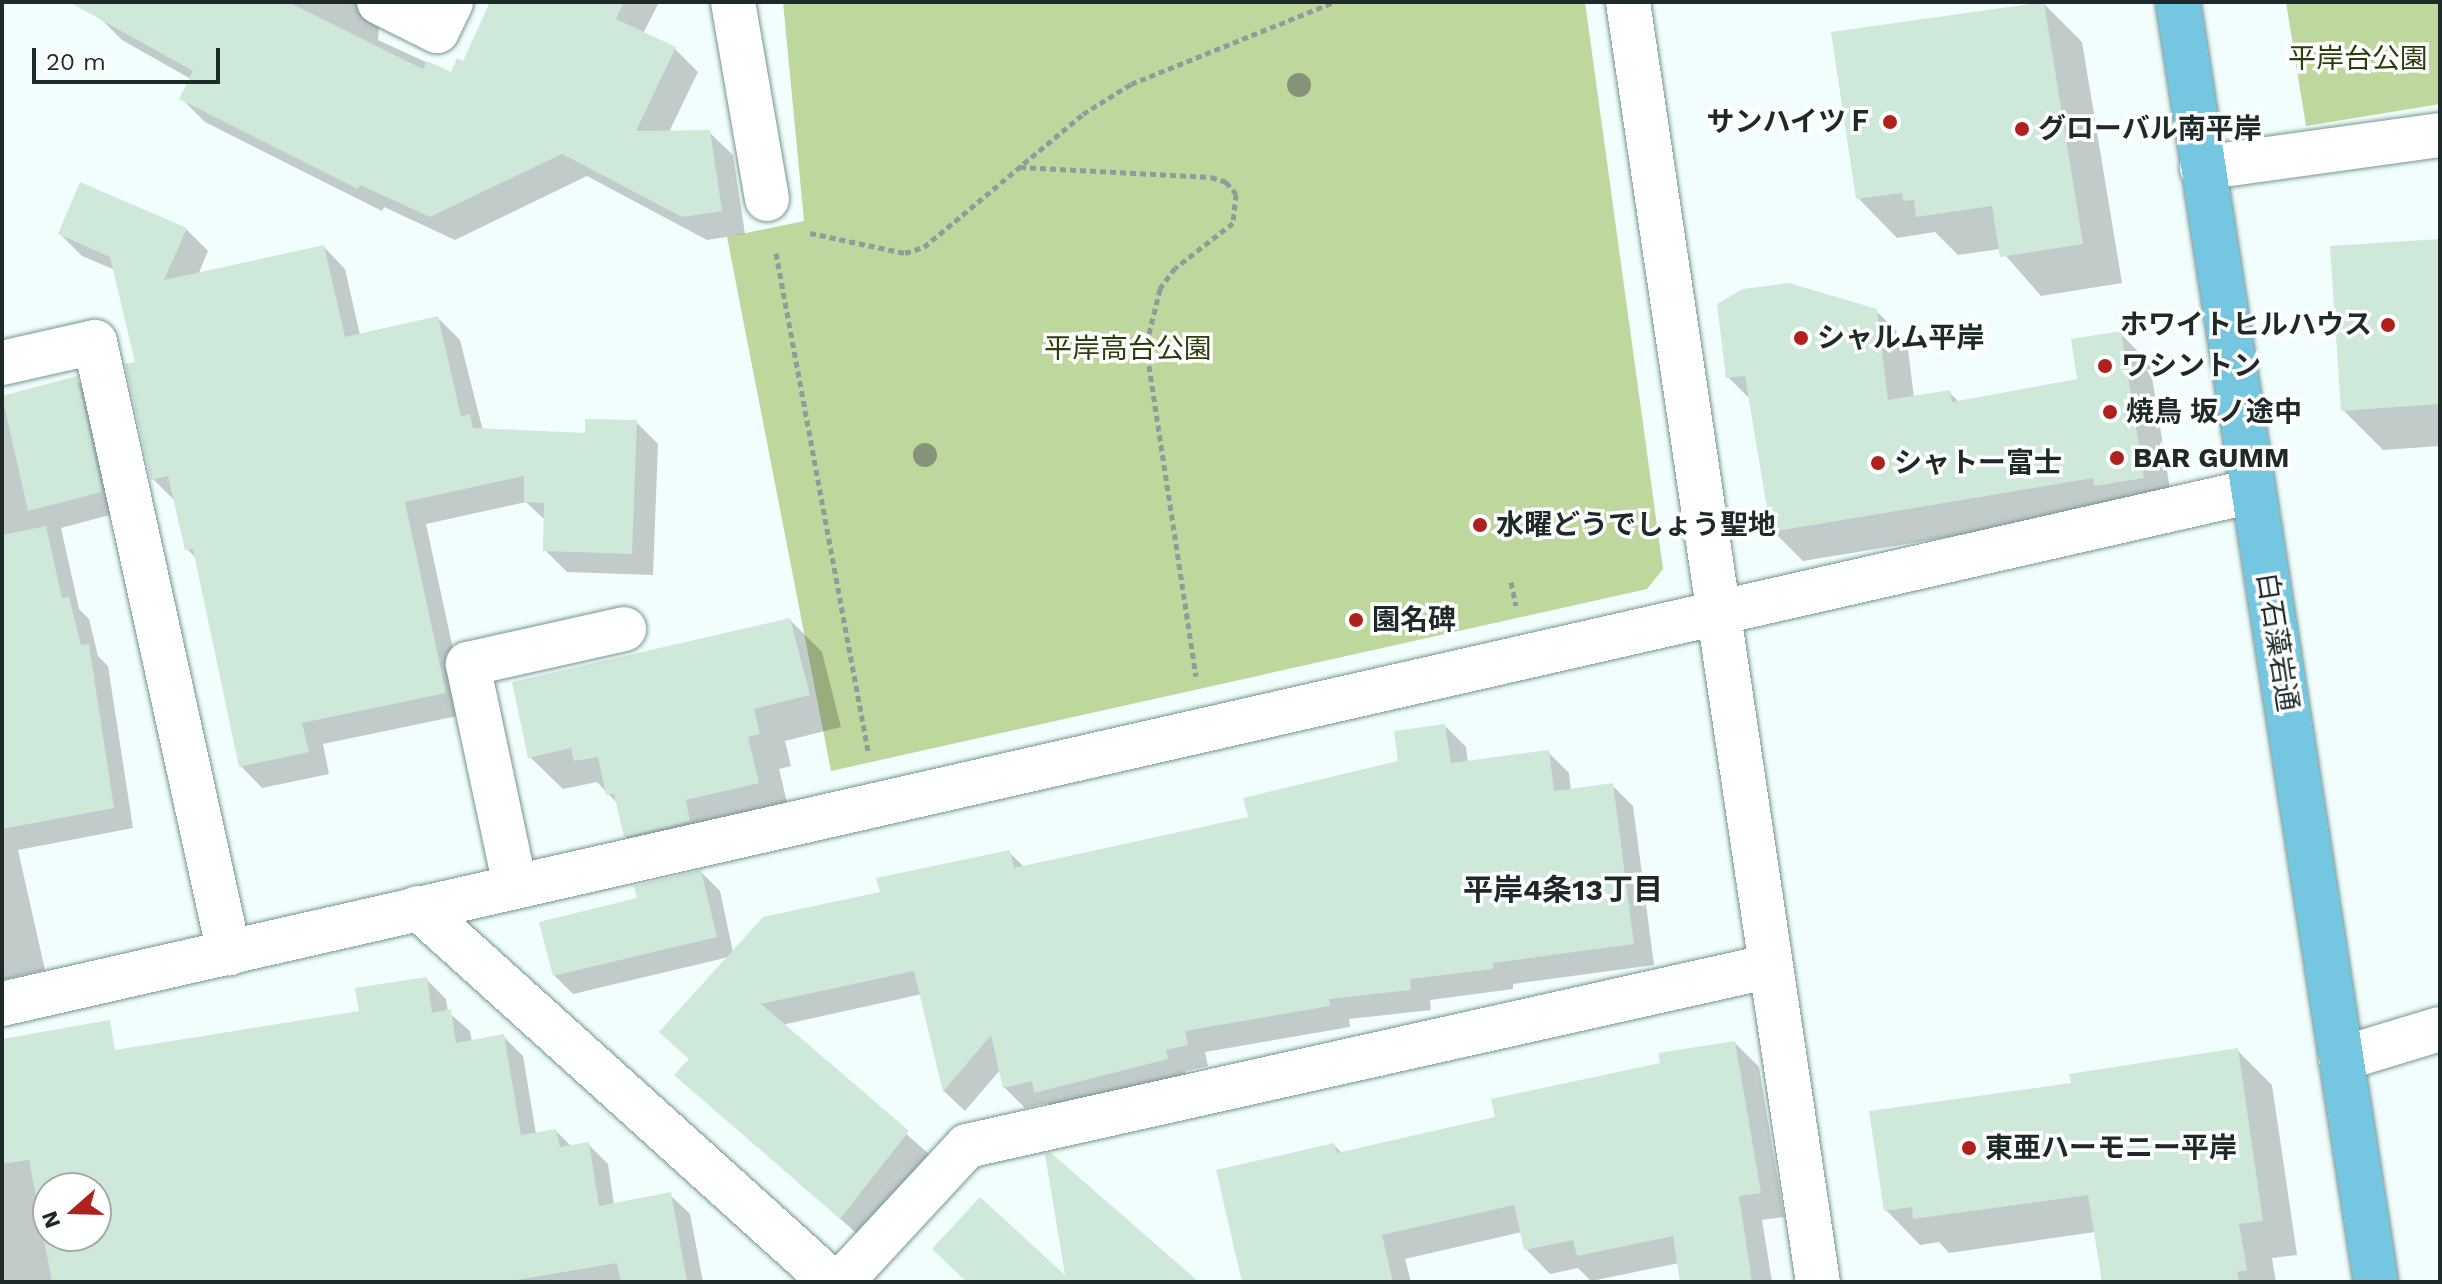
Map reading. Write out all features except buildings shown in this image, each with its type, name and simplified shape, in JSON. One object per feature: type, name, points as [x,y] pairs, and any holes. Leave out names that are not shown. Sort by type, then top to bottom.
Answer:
[{"type":"main road","name":"白石藻岩通","points":[[2178,2],[2376,1282]]},
{"type":"street","points":[[379,2],[437,31],[451,2]]},
{"type":"street","points":[[733,2],[782,215]]},
{"type":"street","points":[[1628,2],[1818,1282]]},
{"type":"street","points":[[2202,168],[2440,135]]},
{"type":"street","points":[[2,363],[95,342],[229,953]]},
{"type":"street","points":[[2,1004],[2253,491]]},
{"type":"street","points":[[515,886],[468,664],[624,629]]},
{"type":"street","points":[[418,908],[832,1282]]},
{"type":"street","points":[[841,1282],[967,1146],[1771,966]]},
{"type":"street","points":[[2341,1059],[2440,1029]]},
{"type":"path","points":[[782,215],[905,253],[950,228],[1083,114],[1131,84],[1334,2]]},
{"type":"path","points":[[1020,167],[1211,177],[1226,182],[1236,194],[1233,223],[1175,268],[1160,289],[1146,346],[1196,682]]},
{"type":"path","points":[[774,243],[871,767]]},
{"type":"green space","name":"平岸高台公園","points":[[783,2],[1585,2],[1663,569],[1647,589],[831,771],[727,237],[804,221]]},
{"type":"green space","name":"平岸台公園","points":[[2286,2],[2440,2],[2440,104],[2306,126]]},
{"type":"place","name":"サンハイツＦ","points":[[1890,122]]},
{"type":"place","name":"グローバル南平岸","points":[[2022,129]]},
{"type":"place","name":"ホワイトヒルハウス","points":[[2388,325]]},
{"type":"place","name":"シャルム平岸","points":[[1801,338]]},
{"type":"place","name":"ワシントン","points":[[2105,366]]},
{"type":"place","name":"焼鳥 坂ノ途中","points":[[2110,412]]},
{"type":"place","name":"BAR GUMM","points":[[2117,458]]},
{"type":"place","name":"シャトー富士","points":[[1878,463]]},
{"type":"place","name":"水曜どうでしょう聖地","points":[[1480,525]]},
{"type":"place","name":"園名碑","points":[[1356,620]]},
{"type":"place","name":"東亜ハーモニー平岸","points":[[1969,1148]]},
{"type":"district","name":"平岸4条13丁目","points":[[1563,890]]}]
